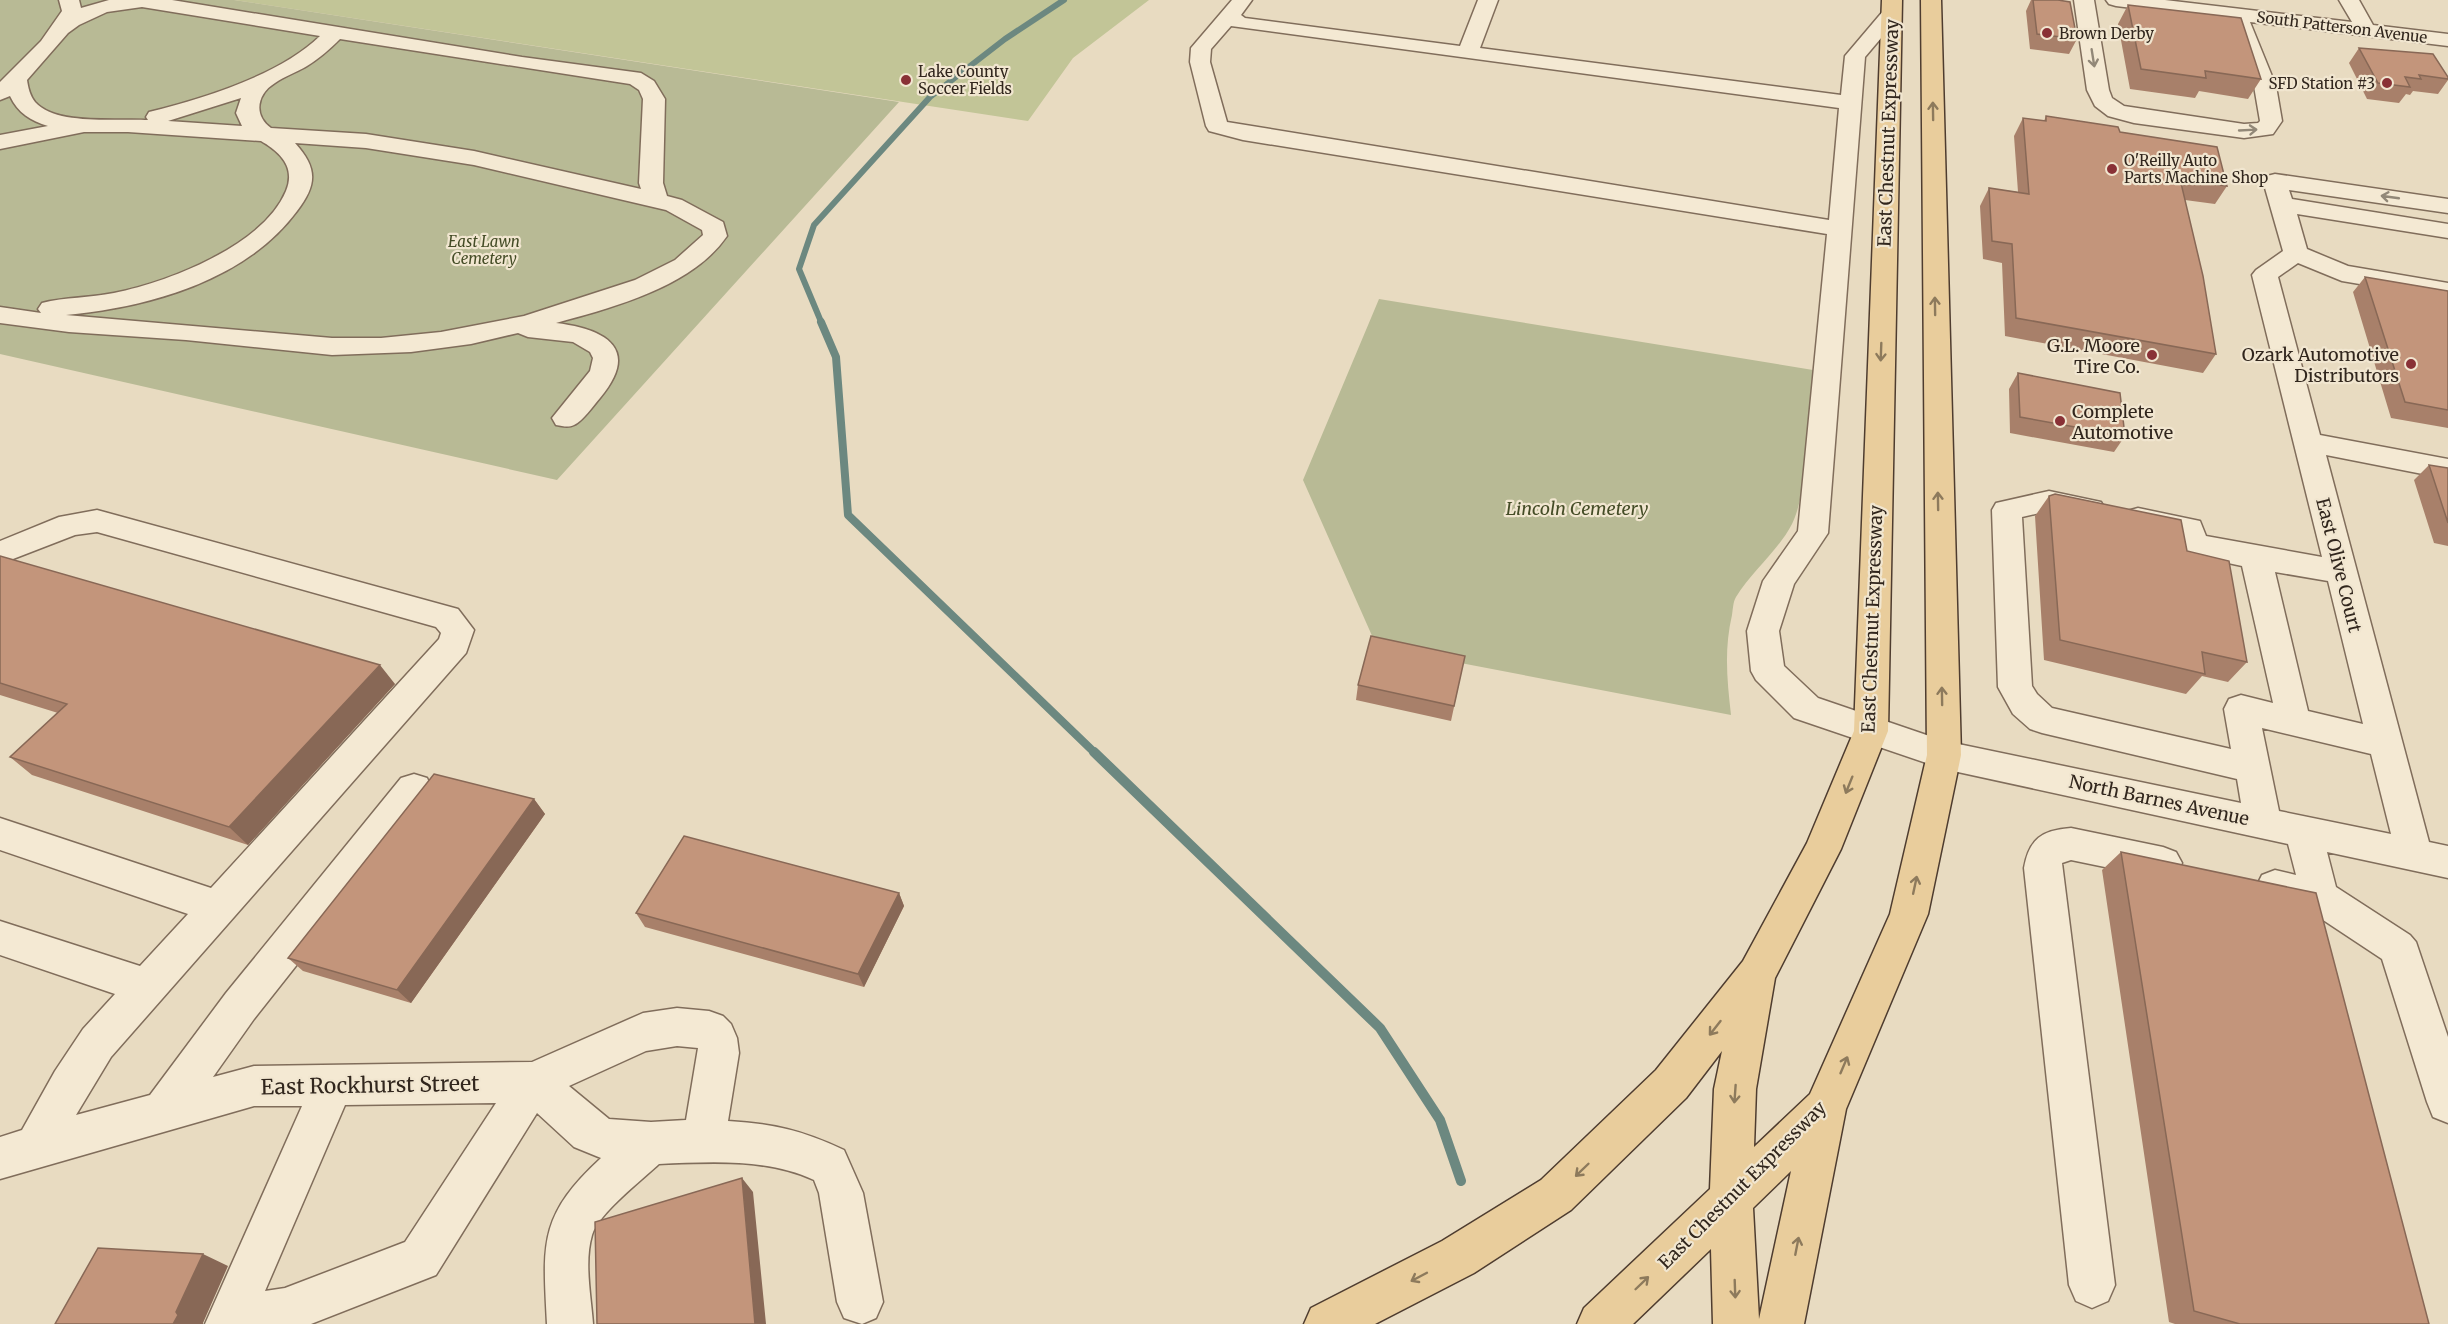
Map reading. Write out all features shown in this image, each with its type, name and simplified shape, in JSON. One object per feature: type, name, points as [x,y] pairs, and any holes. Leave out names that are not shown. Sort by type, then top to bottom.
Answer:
[{"type":"main road","name":"East Chestnut Expressway","points":[[1600,1324],[1825,1109],[1909,914],[1944,754],[1931,0]]},
{"type":"main road","name":"East Chestnut Expressway","points":[[1327,1324],[1458,1257],[1556,1195],[1671,1084],[1757,974],[1823,849],[1871,731],[1891,7]]},
{"type":"main road","points":[[1736,1324],[1731,1198],[1735,1089],[1757,974]]},
{"type":"main road","points":[[1781,1324],[1825,1109]]},
{"type":"street","points":[[0,313],[70,325],[337,346],[380,346],[435,341],[505,328],[579,309],[688,264],[705,251],[715,236],[714,227],[674,205],[474,158],[412,146],[161,126],[84,125],[40,116],[25,106],[8,87],[37,59],[63,28],[72,11],[69,0]]},
{"type":"street","points":[[1468,52],[1488,0]]},
{"type":"street","points":[[2084,0],[2098,90],[2103,101],[2116,111],[2134,116],[2244,131],[2265,129],[2271,121],[2265,86],[2237,14]]},
{"type":"street","name":"South Patterson Avenue","points":[[2116,0],[2237,14],[2267,9],[2366,30],[2448,40]]},
{"type":"street","points":[[2349,0],[2366,30]]},
{"type":"street","points":[[63,28],[84,14],[117,4],[139,1],[522,63],[616,74],[645,83],[654,99],[651,183],[657,201]]},
{"type":"street","name":"North Barnes Avenue","points":[[1891,7],[1855,56],[1813,533],[1779,581],[1763,632],[1768,671],[1806,708],[1944,754],[2448,862]]},
{"type":"street","points":[[1236,8],[1240,23],[1851,103]]},
{"type":"street","points":[[1236,8],[1201,48],[1200,62],[1217,126],[1255,135],[1840,229]]},
{"type":"street","points":[[111,125],[149,119],[205,105],[266,78],[312,53],[327,43],[335,33]]},
{"type":"street","points":[[266,78],[247,103],[246,114],[251,123],[285,146],[299,160],[301,186]]},
{"type":"street","points":[[0,142],[84,125]]},
{"type":"street","points":[[0,313],[65,308],[137,296],[183,281],[215,266],[260,237],[278,221],[309,170],[341,139]]},
{"type":"street","points":[[2448,206],[2275,181],[2296,253],[2342,273],[2448,291]]},
{"type":"street","points":[[2282,205],[2448,231]]},
{"type":"street","name":"East Olive Court","points":[[2296,253],[2265,275],[2414,854]]},
{"type":"street","points":[[167,331],[157,321],[155,311],[171,290],[183,281]]},
{"type":"street","points":[[600,344],[606,322],[634,288]]},
{"type":"street","points":[[505,328],[563,332],[586,337],[600,344],[606,357],[604,370],[566,418]]},
{"type":"street","points":[[2308,442],[2448,468]]},
{"type":"street","points":[[2253,768],[2042,719],[2025,704],[2015,687],[2007,510],[2049,501],[2189,529],[2193,545],[2341,572]]},
{"type":"street","points":[[0,553],[70,525],[97,521],[447,618],[458,630],[454,644],[97,1043],[70,1085],[18,1153]]},
{"type":"street","points":[[2256,557],[2294,722]]},
{"type":"street","points":[[2263,822],[2241,709],[2385,743]]},
{"type":"street","points":[[164,1112],[240,1006],[414,789]]},
{"type":"street","points":[[2303,831],[2320,897]]},
{"type":"street","points":[[0,834],[219,908]]},
{"type":"street","points":[[2092,1285],[2043,868],[2045,855],[2057,845],[2071,844],[2196,870]]},
{"type":"street","points":[[2241,880],[2320,897],[2396,947],[2402,955],[2448,1102]]},
{"type":"street","points":[[0,938],[148,987]]},
{"type":"street","points":[[229,1322],[285,1311],[420,1259],[533,1082],[643,1032],[677,1028],[709,1030],[717,1038],[719,1053],[704,1141]]},
{"type":"street","points":[[533,1082],[589,1132],[609,1140],[651,1143],[704,1141],[770,1145],[803,1153],[829,1165],[841,1193],[860,1302]]},
{"type":"street","name":"East Rockhurst Street","points":[[18,1153],[254,1086],[533,1082]]},
{"type":"street","points":[[229,1322],[333,1084]]},
{"type":"street","points":[[570,1324],[568,1243],[572,1225],[588,1203],[651,1143]]},
{"type":"green space","name":"East Lawn Cemetery","points":[[0,0],[234,0],[899,102],[557,480],[0,354]]},
{"type":"green space","name":"Lake County Soccer Fields","points":[[234,0],[1149,0],[1073,58],[1028,121]]},
{"type":"green space","name":"Lincoln Cemetery","points":[[1379,299],[1813,370],[1809,448],[1797,510],[1786,534],[1742,588],[1734,603],[1727,653],[1731,715],[1377,647],[1303,480]]},
{"type":"building","points":[[2033,0],[2070,2],[2077,39],[2037,34]]},
{"type":"building","points":[[2128,5],[2241,18],[2261,79],[2205,71],[2206,78],[2141,69]]},
{"type":"building","points":[[2359,48],[2433,54],[2448,79],[2419,75],[2421,79],[2405,77],[2410,87],[2378,83]]},
{"type":"building","points":[[2046,116],[2118,127],[2120,132],[2217,147],[2227,186],[2180,179],[2203,276],[2216,354],[2016,318],[2012,244],[1992,241],[1989,188],[2029,194],[2023,118],[2046,121]]},
{"type":"building","name":"Ozark Automotive Distributors","points":[[2365,277],[2448,291],[2448,410],[2405,402]]},
{"type":"building","points":[[2018,373],[2120,393],[2125,436],[2020,417]]},
{"type":"building","points":[[2429,465],[2448,468],[2448,523]]},
{"type":"building","points":[[2055,494],[2181,520],[2187,551],[2229,561],[2247,662],[2202,652],[2205,674],[2060,640],[2049,496]]},
{"type":"building","points":[[0,556],[380,665],[229,827],[10,757],[67,704],[0,683]]},
{"type":"building","points":[[1371,636],[1465,656],[1454,706],[1358,685]]},
{"type":"building","points":[[434,774],[534,799],[397,990],[288,958]]},
{"type":"building","points":[[684,836],[899,893],[858,974],[636,913]]},
{"type":"building","points":[[2121,852],[2316,893],[2429,1324],[2240,1324],[2194,1311]]},
{"type":"building","points":[[742,1178],[755,1324],[597,1324],[595,1222]]},
{"type":"building","points":[[98,1248],[203,1254],[176,1312],[178,1315],[173,1324],[55,1324]]},
{"type":"waterway","points":[[822,324],[799,269],[814,225],[930,97],[1005,39],[1064,0]]},
{"type":"waterway","points":[[821,322],[836,357],[848,515],[1095,753]]},
{"type":"waterway","points":[[1094,752],[1380,1028],[1440,1120],[1461,1181]]},
{"type":"place","name":"Brown Derby","points":[[2047,33]]},
{"type":"place","name":"Lake County Soccer Fields","points":[[906,80]]},
{"type":"place","name":"SFD Station #3","points":[[2387,83]]},
{"type":"place","name":"O'Reilly Auto Parts Machine Shop","points":[[2112,169]]},
{"type":"place","name":"G.L. Moore Tire Co.","points":[[2152,355]]},
{"type":"place","name":"Ozark Automotive Distributors","points":[[2411,364]]},
{"type":"place","name":"Complete Automotive","points":[[2060,421]]}]
